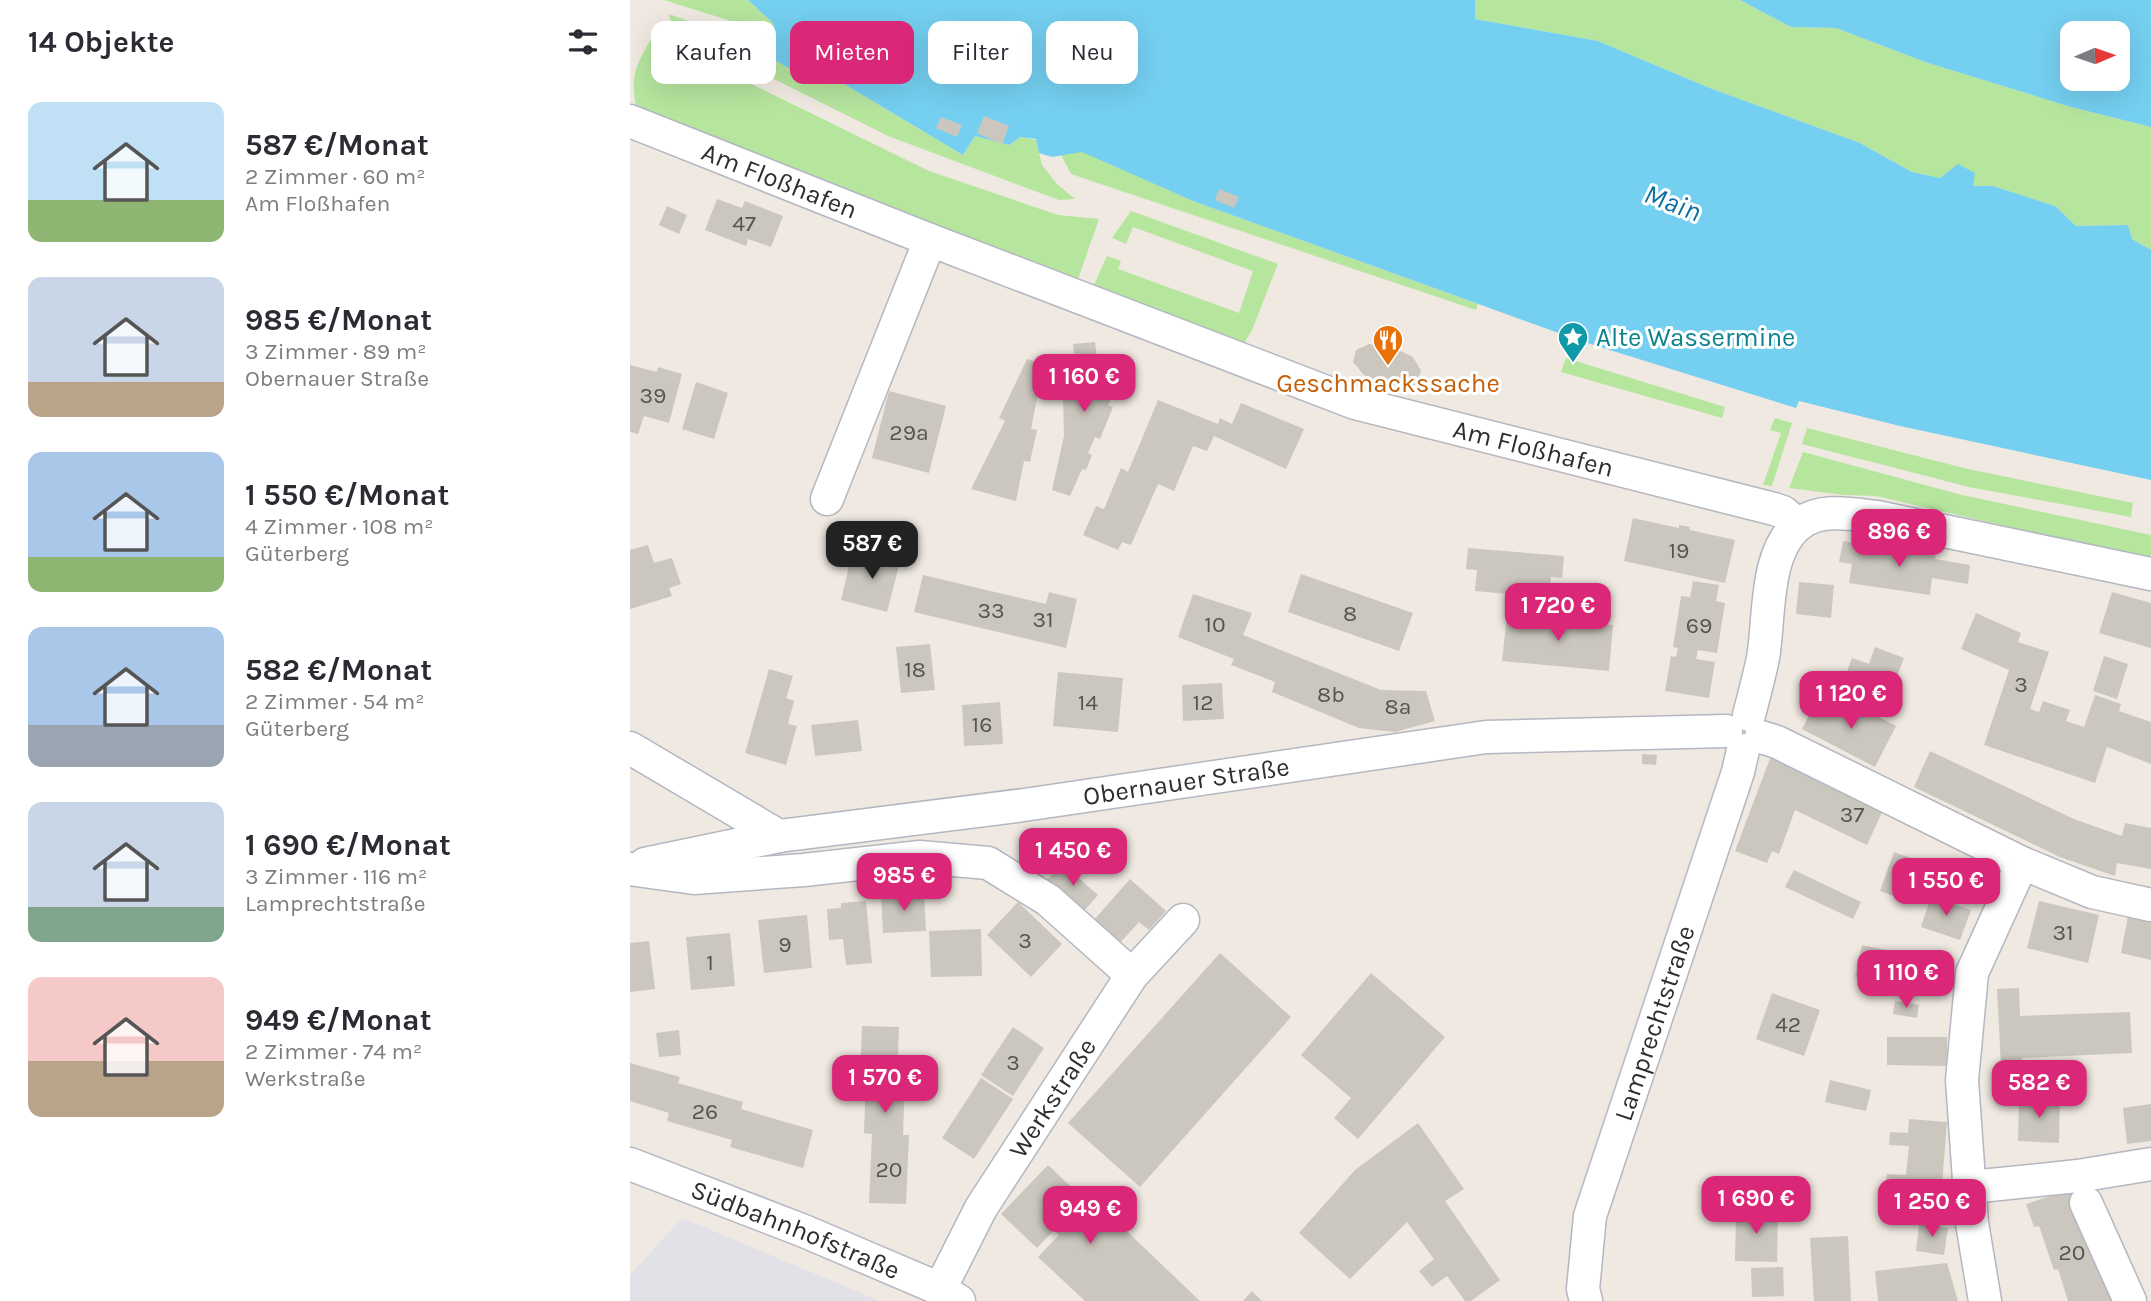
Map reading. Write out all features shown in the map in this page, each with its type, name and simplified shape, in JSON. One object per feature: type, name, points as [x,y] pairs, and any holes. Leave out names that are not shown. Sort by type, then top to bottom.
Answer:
[{"type":"street","name":"Am Floßhafen","points":[[630,121],[930,240],[1355,403],[1765,507],[1783,512],[1798,525]]},
{"type":"street","points":[[827,499],[930,240]]},
{"type":"street","points":[[1798,525],[1827,513],[1877,517],[2151,574]]},
{"type":"street","name":"Lamprechtstraße","points":[[1586,1301],[1583,1289],[1590,1216],[1738,772],[1763,656],[1775,562],[1798,525]]},
{"type":"street","points":[[1745,733],[1777,742],[2022,863],[2092,892],[2151,905]]},
{"type":"street","name":"Obernauer Straße","points":[[630,868],[779,836],[1024,805],[1486,737],[1745,733]]},
{"type":"street","points":[[630,748],[779,836]]},
{"type":"street","points":[[630,868],[694,878],[804,870],[920,857],[988,863],[1048,900],[1132,975]]},
{"type":"street","points":[[1985,1301],[1972,1223],[1962,1080],[1972,972],[2022,863]]},
{"type":"street","name":"Werkstraße","points":[[949,1295],[981,1208],[1132,975],[1183,920]]},
{"type":"street","name":"Südbahnhofstraße","points":[[630,1164],[804,1231],[949,1295]]},
{"type":"street","points":[[1971,1187],[2078,1176],[2151,1164]]},
{"type":"street","points":[[2086,1203],[2130,1301]]},
{"type":"shaded area","points":[[682,1218],[880,1301],[630,1301],[630,1275]]},
{"type":"green space","points":[[664,0],[748,0],[771,21],[731,21]]},
{"type":"green space","points":[[1475,0],[1740,0],[1791,27],[1836,28],[1925,62],[2071,107],[2151,127],[2151,250],[2132,239],[2128,225],[2076,226],[2055,206],[1993,186],[1973,187],[1912,172],[1860,143],[1707,87],[1598,41],[1475,19]]},
{"type":"green space","points":[[669,14],[688,21],[670,21]]},
{"type":"green space","points":[[651,40],[651,84],[751,84],[929,171],[1058,215],[1099,219],[1078,279],[888,213],[637,114],[634,81],[642,56]]},
{"type":"green space","points":[[776,61],[790,69],[790,84],[844,84],[963,155],[975,136],[1009,145],[1020,137],[1036,140],[1042,165],[1057,184],[1075,199],[1059,200],[888,136],[776,80]]},
{"type":"green space","points":[[1081,151],[1193,201],[1478,304],[1476,310],[1071,174],[1061,155]]},
{"type":"green space","points":[[1131,211],[1278,264],[1252,330],[1241,349],[1093,287],[1107,256],[1121,261],[1118,269],[1239,313],[1253,271],[1133,227],[1126,244],[1112,238]]},
{"type":"green space","points":[[1566,358],[1725,407],[1722,418],[1561,372]]},
{"type":"green space","points":[[1775,418],[1792,423],[1772,486],[1763,485],[1781,433],[1770,430]]},
{"type":"green space","points":[[1807,428],[1968,469],[2133,503],[2131,517],[1969,487],[1802,444]]},
{"type":"green space","points":[[1803,452],[1962,495],[2151,535],[2151,560],[1876,496],[1789,488]]},
{"type":"water","name":"Main","points":[[748,0],[1475,0],[1475,19],[1598,41],[1707,87],[1860,143],[1912,172],[1940,178],[1958,164],[1975,173],[1973,186],[1993,186],[2055,206],[2076,226],[2128,225],[2132,239],[2151,250],[2151,480],[1900,426],[1799,401],[1796,408],[1581,341],[1193,201],[1082,152],[1052,157],[1039,153],[1036,139],[1020,137],[1009,145],[975,136],[963,155],[844,84],[914,84],[914,21],[790,21],[790,69],[776,61],[776,21],[771,21]]},
{"type":"water","points":[[1740,0],[2151,0],[2151,127],[2071,107],[1925,62],[1836,28],[1791,27]]},
{"type":"building","points":[[984,116],[1009,126],[1002,144],[977,133]]},
{"type":"building","points":[[941,117],[962,125],[957,137],[936,128]]},
{"type":"building","points":[[1219,189],[1239,197],[1234,208],[1215,200]]},
{"type":"building","points":[[717,199],[742,208],[745,201],[783,216],[771,247],[748,239],[746,246],[705,230]]},
{"type":"building","points":[[667,206],[687,215],[679,234],[659,225]]},
{"type":"building","points":[[1095,342],[1097,359],[1123,369],[1108,405],[1113,407],[1100,439],[1095,437],[1088,453],[1092,455],[1086,470],[1082,469],[1070,496],[1052,490],[1064,436],[1063,394],[1074,393],[1077,379],[1073,344]]},
{"type":"building","name":"Geschmackssache","points":[[1369,344],[1394,348],[1413,357],[1421,371],[1416,385],[1401,387],[1364,375],[1353,362],[1356,350]]},
{"type":"building","points":[[1027,359],[1044,364],[1031,429],[1037,430],[1030,462],[1024,461],[1016,501],[971,489],[1005,421],[999,418]]},
{"type":"building","points":[[630,365],[657,372],[658,367],[682,374],[669,423],[644,416],[638,434],[630,432]]},
{"type":"building","points":[[696,382],[728,393],[714,439],[682,429]]},
{"type":"building","points":[[889,391],[946,406],[929,473],[872,458]]},
{"type":"building","points":[[1158,400],[1218,424],[1220,418],[1232,424],[1241,403],[1304,429],[1286,469],[1214,436],[1207,451],[1193,446],[1174,491],[1158,484],[1131,545],[1122,542],[1118,550],[1083,535],[1096,506],[1104,509],[1121,468],[1128,472]]},
{"type":"building","points":[[1633,518],[1679,528],[1679,525],[1690,527],[1690,530],[1735,540],[1725,583],[1624,561]]},
{"type":"building","points":[[1843,541],[1936,556],[1935,559],[1970,565],[1968,584],[1932,578],[1930,595],[1849,583],[1852,564],[1839,562]]},
{"type":"building","points":[[648,545],[654,563],[672,558],[681,584],[669,588],[672,596],[630,609],[630,550]]},
{"type":"building","points":[[1468,548],[1564,556],[1562,578],[1551,577],[1549,598],[1475,591],[1477,570],[1466,569]]},
{"type":"building","points":[[868,551],[901,558],[887,612],[841,600],[851,558],[866,562]]},
{"type":"building","points":[[1301,574],[1413,613],[1399,651],[1288,612]]},
{"type":"building","points":[[923,575],[1046,604],[1049,592],[1077,599],[1066,648],[914,612]]},
{"type":"building","points":[[1693,581],[1719,585],[1716,601],[1725,603],[1717,653],[1698,650],[1696,659],[1715,662],[1709,698],[1665,691],[1671,656],[1676,657],[1678,648],[1673,647],[1681,596],[1690,597]]},
{"type":"building","points":[[1799,582],[1834,585],[1831,618],[1796,614]]},
{"type":"building","points":[[2112,592],[2151,603],[2151,648],[2099,633]]},
{"type":"building","points":[[1193,594],[1252,613],[1243,635],[1381,690],[1426,691],[1435,721],[1395,732],[1359,728],[1272,692],[1275,682],[1231,665],[1234,659],[1178,637]]},
{"type":"building","points":[[1976,613],[2021,633],[2018,642],[2049,652],[2030,709],[2039,712],[2043,701],[2070,710],[2066,721],[2084,727],[2095,695],[2121,704],[2119,711],[2151,722],[2151,764],[2107,747],[2095,783],[1984,745],[2009,670],[1961,649]]},
{"type":"building","points":[[1507,615],[1613,625],[1609,671],[1502,661]]},
{"type":"building","points":[[930,644],[935,690],[901,693],[896,647]]},
{"type":"building","points":[[1875,647],[1904,658],[1885,708],[1840,691],[1852,658],[1869,664]]},
{"type":"building","points":[[2104,656],[2128,664],[2117,699],[2093,691]]},
{"type":"building","points":[[769,669],[793,676],[786,698],[794,701],[788,724],[797,726],[786,765],[745,753]]},
{"type":"building","points":[[1058,672],[1123,678],[1118,732],[1053,726]]},
{"type":"building","points":[[1222,683],[1224,719],[1183,721],[1182,685]]},
{"type":"building","points":[[1818,698],[1849,714],[1854,704],[1896,726],[1875,767],[1802,729]]},
{"type":"building","points":[[1000,702],[1003,744],[964,746],[962,705]]},
{"type":"building","points":[[858,720],[862,751],[815,756],[811,725]]},
{"type":"building","points":[[1930,751],[2074,819],[2122,836],[2125,823],[2151,828],[2151,869],[2117,863],[2115,876],[2060,857],[1914,787]]},
{"type":"building","points":[[1642,754],[1657,755],[1656,765],[1642,764]]},
{"type":"building","points":[[1771,756],[1885,806],[1867,845],[1795,810],[1779,854],[1772,851],[1767,863],[1735,851]]},
{"type":"building","points":[[1894,852],[1927,864],[1913,903],[1880,891]]},
{"type":"building","points":[[1062,864],[1098,895],[1083,912],[1047,880]]},
{"type":"building","points":[[1794,870],[1861,902],[1853,919],[1785,887]]},
{"type":"building","points":[[1130,879],[1166,911],[1149,930],[1139,922],[1120,943],[1094,920]]},
{"type":"building","points":[[924,893],[926,931],[883,933],[881,895]]},
{"type":"building","points":[[1931,896],[1971,910],[1960,940],[1921,927]]},
{"type":"building","points":[[866,901],[872,963],[846,965],[843,939],[829,940],[827,909],[841,908],[841,903]]},
{"type":"building","points":[[2039,901],[2099,915],[2088,963],[2027,948]]},
{"type":"building","points":[[1018,902],[1062,944],[1031,977],[987,935]]},
{"type":"building","points":[[807,915],[812,968],[764,973],[758,920]]},
{"type":"building","points":[[2128,916],[2151,921],[2151,960],[2121,953]]},
{"type":"building","points":[[981,929],[982,976],[931,977],[929,931]]},
{"type":"building","points":[[730,933],[735,986],[691,990],[686,937]]},
{"type":"building","points":[[649,941],[655,989],[630,992],[630,943]]},
{"type":"building","points":[[1862,945],[1913,956],[1906,988],[1855,977]]},
{"type":"building","points":[[1220,953],[1291,1017],[1140,1187],[1068,1123]]},
{"type":"building","points":[[1371,973],[1445,1037],[1358,1139],[1334,1118],[1351,1098],[1301,1055]]},
{"type":"building","points":[[2019,988],[2020,1016],[2130,1012],[2132,1053],[2022,1058],[2023,1065],[2001,1066],[1997,989]]},
{"type":"building","points":[[1772,993],[1820,1010],[1804,1056],[1756,1039]]},
{"type":"building","points":[[1895,1001],[1919,1005],[1917,1018],[1893,1014]]},
{"type":"building","points":[[862,1026],[899,1027],[897,1078],[905,1078],[903,1135],[909,1135],[906,1204],[869,1203],[872,1134],[864,1133],[866,1077],[860,1077]]},
{"type":"building","points":[[1013,1027],[1044,1048],[1013,1096],[981,1075]]},
{"type":"building","points":[[679,1030],[681,1055],[659,1057],[656,1033]]},
{"type":"building","points":[[1887,1037],[1947,1037],[1947,1066],[1887,1065]]},
{"type":"building","points":[[630,1063],[680,1077],[678,1083],[743,1102],[741,1109],[813,1130],[803,1168],[730,1147],[732,1140],[667,1121],[669,1113],[630,1101]]},
{"type":"building","points":[[981,1078],[1013,1099],[974,1159],[942,1138]]},
{"type":"building","points":[[1830,1080],[1871,1090],[1866,1111],[1825,1102]]},
{"type":"building","points":[[2019,1098],[2060,1099],[2059,1143],[2018,1141]]},
{"type":"building","points":[[2151,1104],[2151,1141],[2127,1144],[2123,1108]]},
{"type":"building","points":[[1909,1119],[1947,1122],[1940,1210],[1906,1208],[1908,1184],[1886,1183],[1887,1174],[1906,1175],[1909,1146],[1889,1145],[1890,1132],[1908,1133]]},
{"type":"building","points":[[1418,1123],[1464,1189],[1445,1201],[1500,1280],[1471,1301],[1465,1301],[1447,1276],[1432,1287],[1419,1271],[1434,1259],[1407,1222],[1350,1279],[1299,1233],[1355,1170]]},
{"type":"building","points":[[1048,1165],[1083,1198],[1066,1215],[1072,1221],[1093,1199],[1200,1301],[1085,1301],[1038,1257],[1059,1235],[1054,1230],[1037,1248],[1001,1214]]},
{"type":"building","points":[[2072,1189],[2079,1213],[2118,1301],[2068,1301],[2058,1269],[2054,1270],[2039,1226],[2034,1227],[2026,1204]]},
{"type":"building","points":[[1736,1211],[1778,1212],[1777,1262],[1735,1261]]},
{"type":"building","points":[[1919,1224],[1948,1228],[1944,1255],[1916,1251]]},
{"type":"building","points":[[1848,1236],[1851,1301],[1814,1301],[1810,1238]]},
{"type":"building","points":[[1947,1263],[1958,1301],[1878,1301],[1875,1271]]},
{"type":"building","points":[[1783,1267],[1784,1296],[1752,1297],[1751,1268]]},
{"type":"building","points":[[1252,1291],[1262,1301],[1243,1301]]},
{"type":"place","name":"Alte Wassermine","points":[[1573,364]]},
{"type":"place","name":"Geschmackssache","points":[[1388,367]]}]
